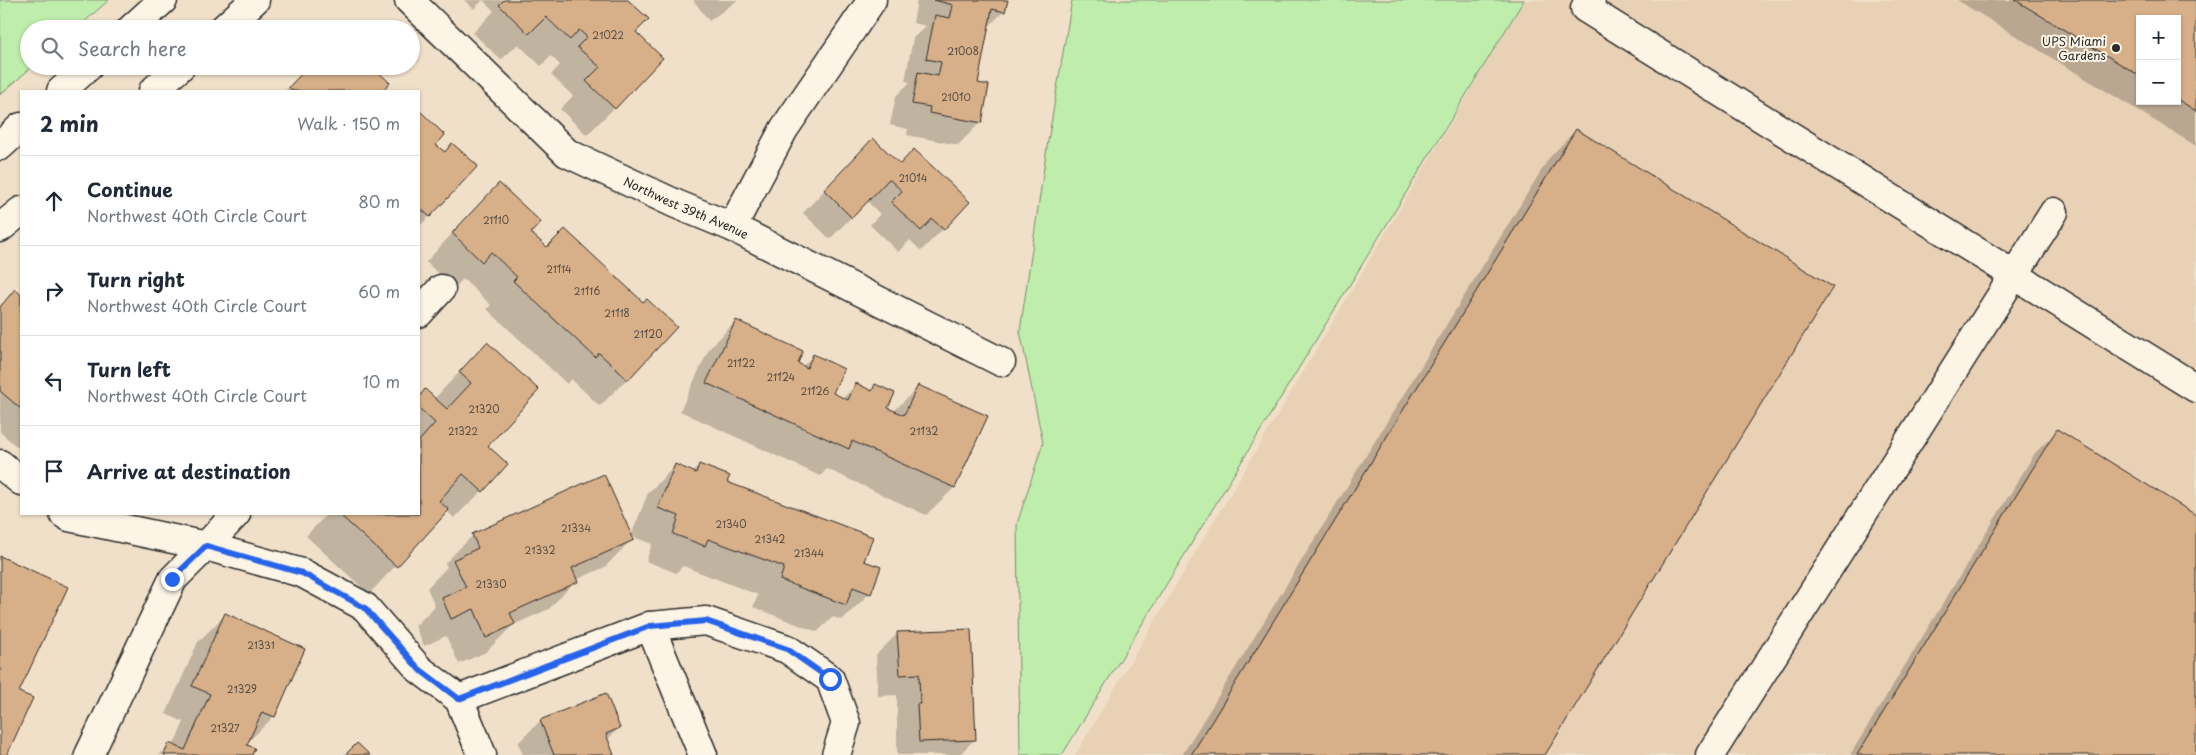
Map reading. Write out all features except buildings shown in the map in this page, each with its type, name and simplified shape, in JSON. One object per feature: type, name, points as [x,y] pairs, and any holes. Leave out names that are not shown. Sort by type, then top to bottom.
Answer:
[{"type":"street","points":[[141,20],[163,0]]},
{"type":"street","points":[[233,20],[254,0]]},
{"type":"street","name":"Northwest 39th Avenue","points":[[409,0],[567,153],[676,204],[732,227],[1001,362]]},
{"type":"street","points":[[732,227],[784,129],[872,0]]},
{"type":"street","points":[[1590,0],[1585,8],[2196,388]]},
{"type":"street","points":[[62,90],[79,75]]},
{"type":"street","points":[[154,90],[171,75]]},
{"type":"street","points":[[0,146],[20,128]]},
{"type":"street","points":[[1710,755],[2054,212]]},
{"type":"street","points":[[420,312],[441,289]]},
{"type":"street","points":[[0,464],[20,480]]},
{"type":"street","points":[[66,515],[206,546],[302,573],[365,608],[419,669],[459,699],[482,755]]},
{"type":"street","points":[[89,755],[172,579],[235,515]]},
{"type":"street","points":[[459,699],[650,626],[706,621],[787,649],[830,679],[846,723],[836,755]]},
{"type":"street","points":[[650,626],[702,755]]},
{"type":"shaded area","points":[[1524,0],[2196,0],[2196,755],[1075,755]]},
{"type":"green space","points":[[0,0],[109,0],[86,20],[20,20],[20,75],[23,75],[0,95]]},
{"type":"green space","points":[[1072,0],[1524,0],[1062,755],[1020,755],[1017,524],[1043,443],[1020,331],[1047,147]]},
{"type":"place","name":"UPS Miami Gardens","points":[[2116,48]]},
{"type":"route","points":[[172,579],[206,546],[302,573],[365,608],[419,669],[459,699],[650,626],[706,621],[787,649],[830,679]]}]
